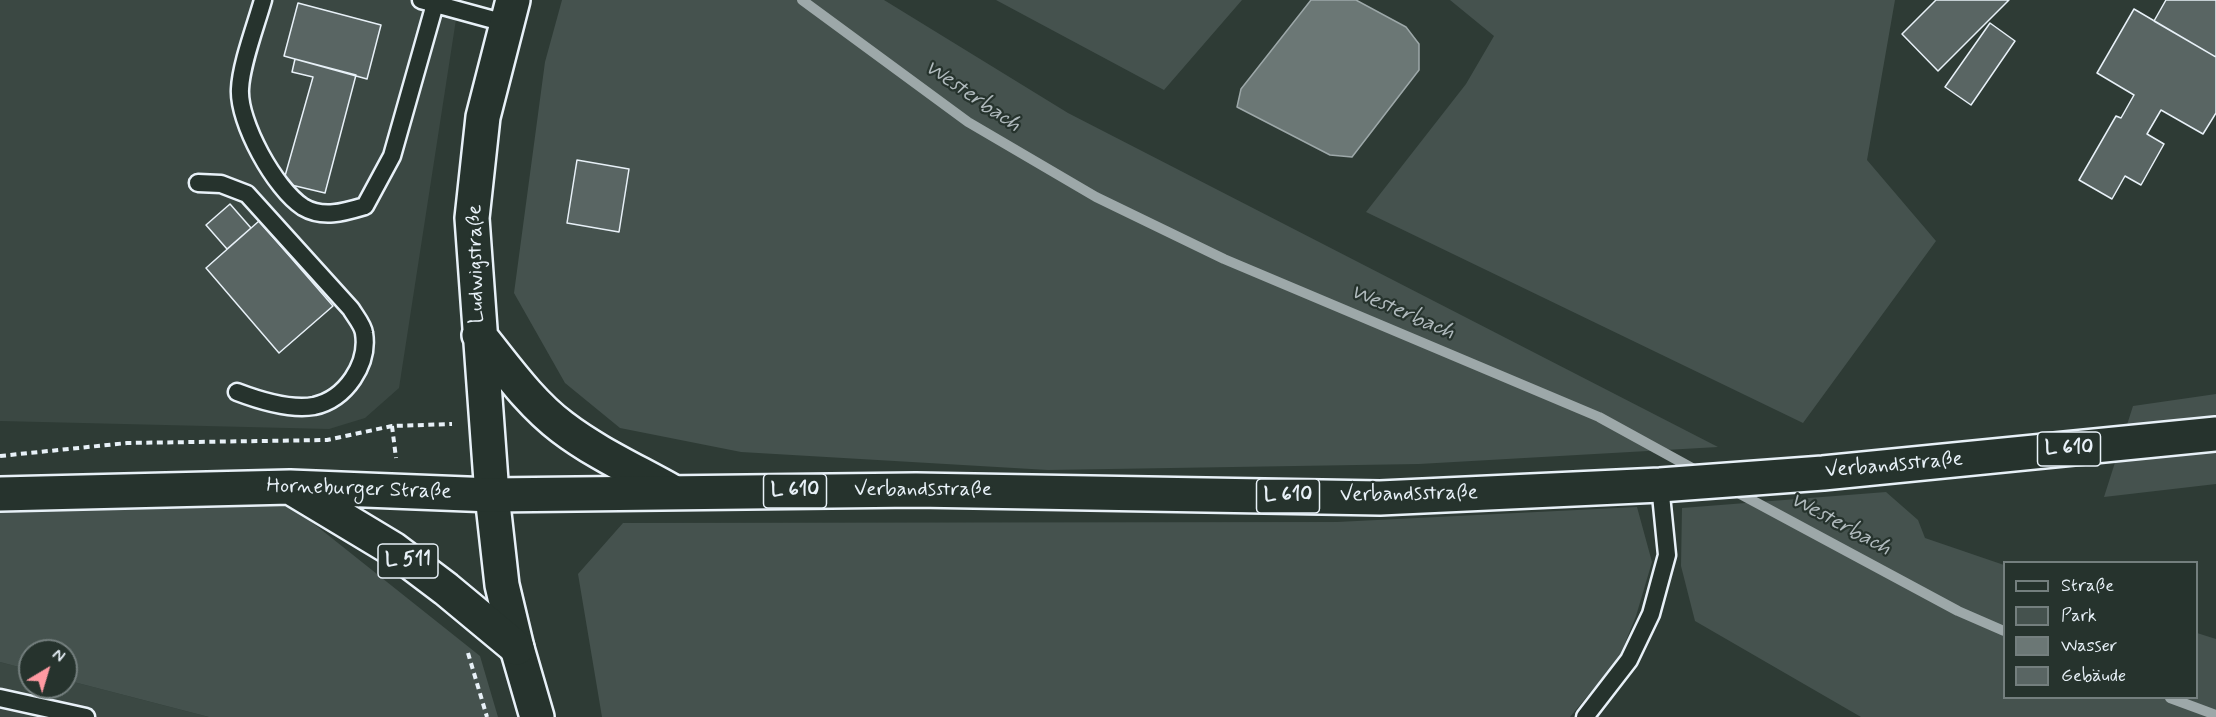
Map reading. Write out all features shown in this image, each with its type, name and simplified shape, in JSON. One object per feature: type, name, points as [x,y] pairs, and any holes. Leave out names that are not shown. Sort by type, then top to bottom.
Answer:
[{"type":"main road","name":"Ludwigstraße","points":[[492,495],[472,218],[483,117],[509,11]]},
{"type":"main road","points":[[479,335],[525,392],[561,426],[598,451],[674,492]]},
{"type":"main road","name":"Verbandsstraße","points":[[492,495],[916,490],[1380,498],[1660,485],[1856,470],[2216,434]]},
{"type":"main road","name":"Horneburger Straße","points":[[0,494],[290,487],[492,495]]},
{"type":"main road","name":"L 511","points":[[290,487],[393,549],[446,589],[517,648]]},
{"type":"main road","points":[[492,495],[502,585],[537,717]]},
{"type":"lane","points":[[263,0],[240,87],[241,111],[276,181],[304,207],[336,215],[365,206],[392,156],[428,2],[509,11]]},
{"type":"lane","points":[[198,183],[221,184],[247,194],[351,309],[364,330],[365,353],[353,380],[330,399],[313,406],[293,405],[251,398],[237,392]]},
{"type":"lane","points":[[1585,717],[1629,660],[1651,614],[1667,555],[1660,485]]},
{"type":"lane","points":[[0,698],[86,717]]},
{"type":"path","points":[[0,456],[127,443],[327,440],[392,426],[487,423]]},
{"type":"shaded area","points":[[0,0],[459,0],[399,388],[365,418],[329,429],[0,421]]},
{"type":"shaded area","points":[[0,662],[18,667],[18,699],[78,699],[78,683],[209,717],[0,717]]},
{"type":"green space","points":[[562,0],[884,0],[1068,113],[1718,447],[1419,464],[1048,470],[741,452],[620,428],[565,383],[514,293],[545,62]]},
{"type":"green space","points":[[996,0],[1242,0],[1164,90]]},
{"type":"green space","points":[[1450,0],[1895,0],[1867,160],[1936,241],[1803,423],[1366,212],[1466,84],[1494,36]]},
{"type":"green space","points":[[2216,394],[2216,484],[2104,497],[2133,406]]},
{"type":"green space","points":[[1886,492],[1918,520],[1925,538],[2003,565],[2003,699],[2198,699],[2198,633],[2216,639],[2216,717],[1861,717],[1695,621],[1681,566],[1682,508]]},
{"type":"green space","points":[[289,504],[480,656],[498,717],[209,717],[78,683],[78,639],[18,639],[18,667],[0,662],[0,506]]},
{"type":"green space","points":[[1637,507],[1652,562],[1636,616],[1619,658],[1570,717],[602,717],[578,574],[623,523],[1337,522]]},
{"type":"water","points":[[1311,0],[1356,0],[1406,27],[1419,44],[1419,70],[1352,157],[1330,155],[1237,107],[1241,89]]},
{"type":"building","points":[[1936,0],[2009,0],[1938,71],[1902,34]]},
{"type":"building","points":[[2166,0],[2216,0],[2216,57],[2154,21]]},
{"type":"building","points":[[298,3],[381,25],[367,79],[284,56]]},
{"type":"building","points":[[2134,9],[2216,57],[2216,113],[2203,134],[2161,110],[2147,134],[2164,144],[2141,185],[2125,176],[2112,199],[2079,180],[2116,116],[2121,118],[2134,95],[2097,73]]},
{"type":"building","points":[[1990,23],[2015,41],[1971,105],[1945,87]]},
{"type":"building","points":[[295,59],[356,75],[325,193],[283,183],[313,77],[292,72]]},
{"type":"building","points":[[577,160],[629,169],[619,232],[567,223]]},
{"type":"building","points":[[230,204],[251,228],[227,249],[206,225]]},
{"type":"building","points":[[259,221],[333,306],[279,353],[206,268]]},
{"type":"waterway","name":"Westerbach","points":[[802,0],[968,122],[1096,197],[1224,259],[1599,417],[1701,473]]},
{"type":"waterway","name":"Westerbach","points":[[1731,489],[1958,611],[2003,631]]},
{"type":"waterway","name":"Westerbach","points":[[2173,699],[2216,715]]}]
